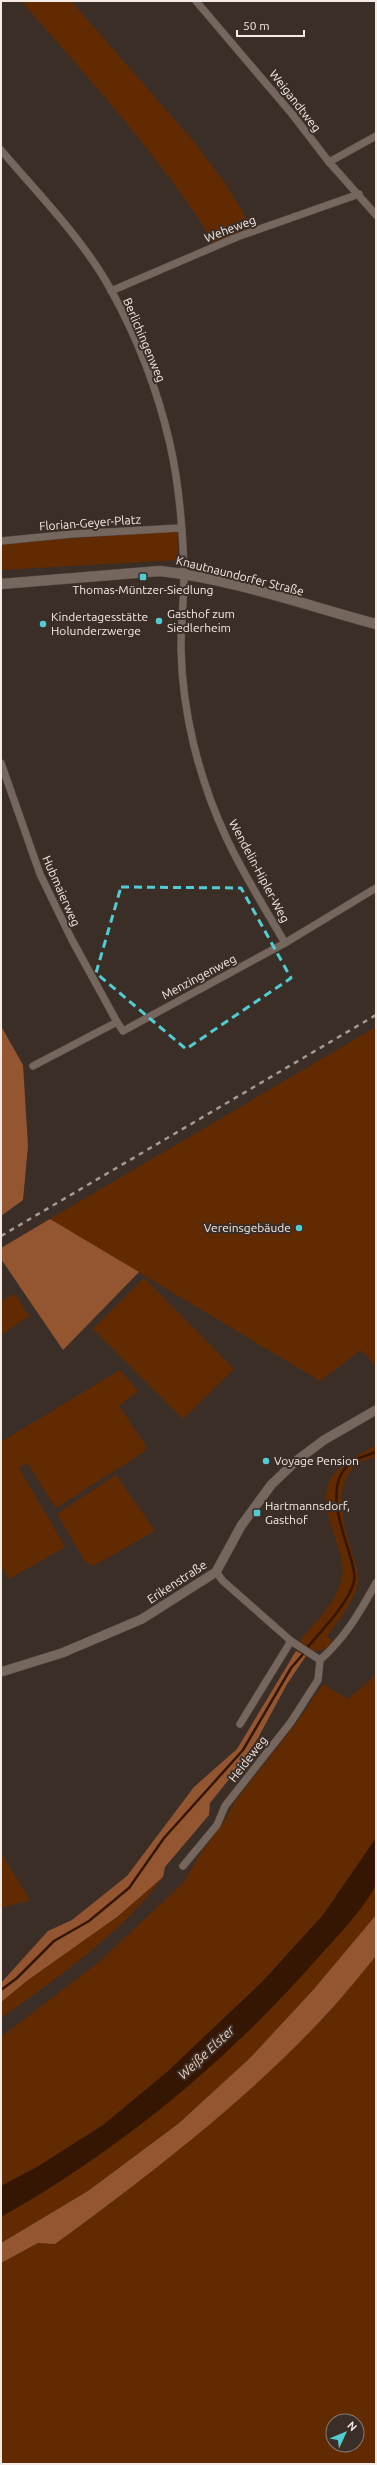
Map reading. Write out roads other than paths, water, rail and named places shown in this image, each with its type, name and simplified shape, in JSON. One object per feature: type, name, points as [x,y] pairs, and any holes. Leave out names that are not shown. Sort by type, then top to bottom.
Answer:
[{"type":"main road","name":"Knautnaundorfer Straße","points":[[1,584],[160,571],[184,574],[376,624]]},
{"type":"street","name":"Weigandtweg","points":[[196,1],[278,97],[329,162],[359,194],[376,215]]},
{"type":"street","points":[[329,162],[376,136]]},
{"type":"street","name":"Berlichingenweg","points":[[1,150],[59,218],[112,291],[134,340],[153,388],[170,445],[184,574]]},
{"type":"street","name":"Weheweg","points":[[112,291],[237,237],[359,194]]},
{"type":"street","name":"Florian-Geyer-Platz","points":[[1,541],[72,534],[180,528]]},
{"type":"street","name":"Wendelin-Hipler-Weg","points":[[184,574],[181,648],[191,732],[208,792],[225,836],[286,943]]},
{"type":"street","name":"Hubmaierweg","points":[[1,763],[29,846],[47,888],[72,940],[117,1022]]},
{"type":"street","name":"Menzingenweg","points":[[117,1022],[123,1031],[286,943],[376,888]]},
{"type":"street","points":[[33,1066],[117,1022]]},
{"type":"street","name":"Erikenstraße","points":[[1,1672],[62,1652],[142,1619],[216,1572],[241,1526],[276,1480],[296,1461],[324,1440],[376,1410]]},
{"type":"street","points":[[216,1572],[223,1581],[291,1641],[320,1660],[342,1638],[356,1620],[376,1583]]},
{"type":"street","points":[[240,1724],[291,1641]]},
{"type":"street","name":"Heideweg","points":[[183,1866],[217,1825],[225,1806],[291,1722],[318,1680],[320,1660]]},
{"type":"water","name":"Weiße Elster","points":[[376,1838],[376,1882],[370,1895],[348,1924],[282,1998],[246,2034],[169,2102],[88,2163],[1,2217],[1,2186],[37,2167],[103,2125],[167,2072],[263,1981],[323,1915]]},
{"type":"waterway","points":[[307,1648],[341,1607],[347,1598],[354,1581],[354,1570],[342,1529],[337,1504],[339,1480],[344,1470],[353,1461],[376,1452]]},
{"type":"waterway","points":[[1,1990],[17,1978],[54,1941],[89,1921],[129,1888],[164,1838],[243,1750],[291,1668],[304,1653]]},
{"type":"railway","points":[[1,1236],[376,1015]]},
{"type":"place","name":"Thomas-Müntzer-Siedlung","points":[[143,577]]},
{"type":"place","name":"Gasthof zum Siedlerheim","points":[[159,621]]},
{"type":"place","name":"Kindertagesstätte Holunderzwerge","points":[[43,624]]},
{"type":"place","name":"Vereinsgebäude","points":[[299,1228]]},
{"type":"place","name":"Voyage Pension","points":[[266,1461]]},
{"type":"place","name":"Hartmannsdorf, Gasthof","points":[[257,1513]]}]
